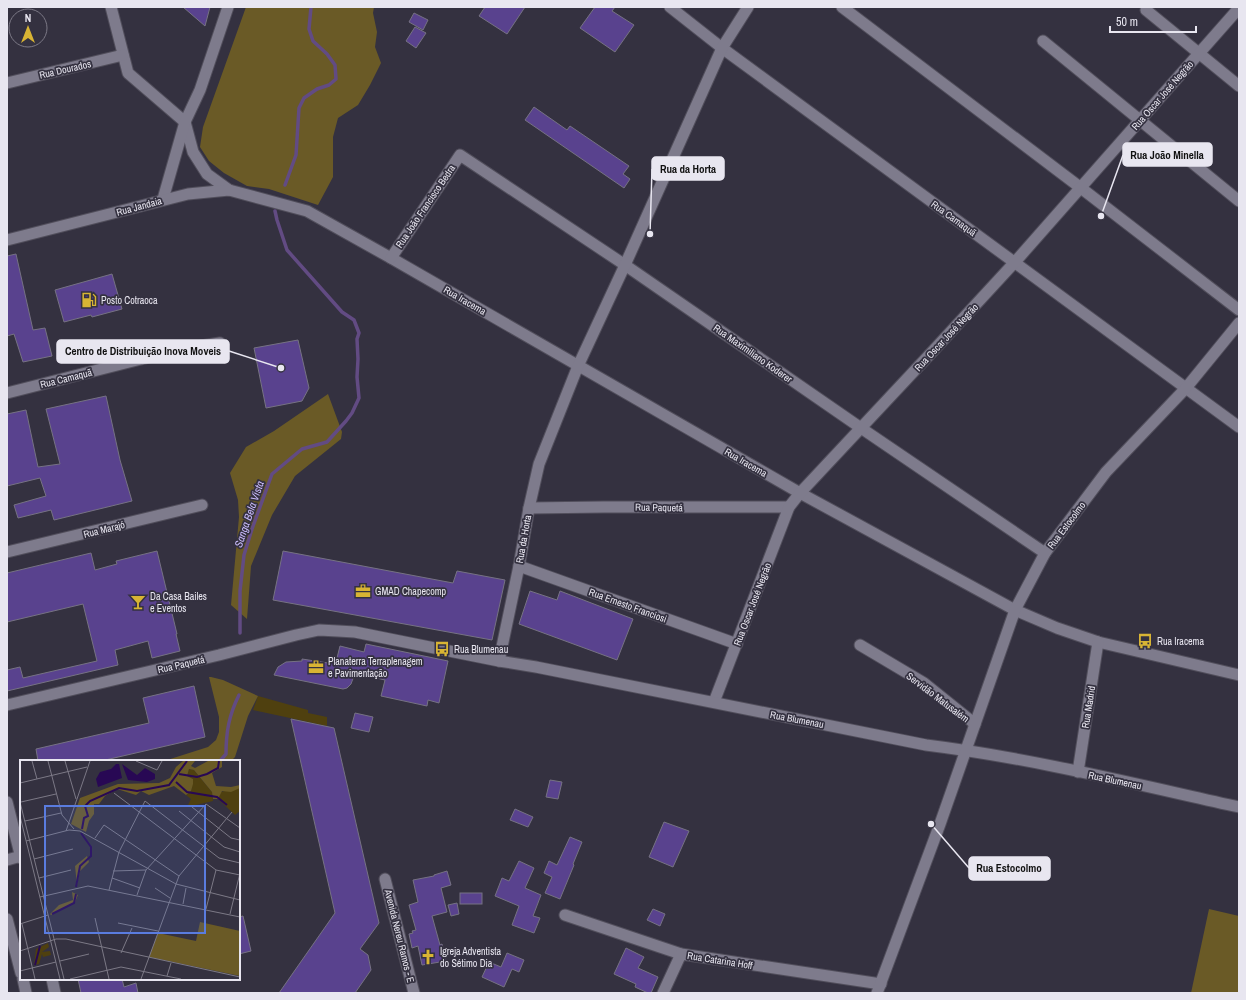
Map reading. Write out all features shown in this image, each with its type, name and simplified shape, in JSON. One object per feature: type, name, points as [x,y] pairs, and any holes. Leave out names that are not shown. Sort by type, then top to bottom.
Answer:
[{"type":"street","points":[[111,7],[128,73],[185,122],[193,152],[210,177],[229,190]]},
{"type":"street","points":[[164,200],[185,122],[200,90],[228,7]]},
{"type":"street","name":"Rua Camaquã","points":[[670,7],[722,48],[1239,427]]},
{"type":"street","name":"Rua da Horta","points":[[500,661],[529,508],[539,464],[578,366],[722,48],[748,7]]},
{"type":"street","points":[[842,7],[1239,310]]},
{"type":"street","name":"Rua Oscar José Negrão","points":[[714,702],[789,507],[800,493],[1081,188],[1239,8]]},
{"type":"street","points":[[1146,10],[1239,86]]},
{"type":"street","points":[[1043,41],[1239,201]]},
{"type":"street","name":"Rua Dourados","points":[[7,83],[123,55]]},
{"type":"street","name":"Rua Maximiliano Koderer","points":[[460,155],[625,265],[1045,553]]},
{"type":"street","name":"Rua João Francisco Bedra","points":[[391,258],[460,155]]},
{"type":"street","name":"Rua Jandaia","points":[[7,240],[188,194],[229,190],[272,201]]},
{"type":"street","name":"Rua Iracema","points":[[272,201],[307,211],[800,493],[1015,610],[1057,628],[1098,642],[1239,675]]},
{"type":"street","name":"Rua Estocolmo","points":[[879,989],[940,824],[1015,610],[1045,553],[1106,472],[1186,388],[1239,323]]},
{"type":"street","name":"Rua Camaquã","points":[[7,393],[141,360],[220,343]]},
{"type":"street","name":"Rua Marajó","points":[[7,552],[202,505]]},
{"type":"street","name":"Rua Paquetá","points":[[529,508],[789,507]]},
{"type":"street","name":"Rua Ernesto Franciosi","points":[[519,566],[736,644]]},
{"type":"street","name":"Rua Paquetá","points":[[7,705],[318,630],[355,632]]},
{"type":"street","name":"Rua Blumenau","points":[[355,632],[926,745],[966,750],[1078,772],[1239,808]]},
{"type":"street","name":"Rua Madrid","points":[[1078,772],[1098,642]]},
{"type":"street","name":"Servidão Matusalém","points":[[860,645],[924,683],[975,724]]},
{"type":"street","points":[[7,802],[20,853]]},
{"type":"street","points":[[7,860],[20,857]]},
{"type":"street","name":"Avenida Nereu Ramos - E","points":[[385,879],[414,993]]},
{"type":"street","name":"Rua Catarina Hoff","points":[[565,915],[681,954],[879,989]]},
{"type":"street","points":[[7,919],[20,969]]},
{"type":"street","points":[[663,993],[681,954]]},
{"type":"street","points":[[23,980],[26,993]]},
{"type":"street","points":[[52,980],[55,993]]},
{"type":"shaded area","points":[[246,7],[374,7],[373,13],[377,32],[375,47],[381,63],[358,105],[338,118],[333,137],[333,177],[318,205],[269,189],[247,186],[224,173],[209,161],[200,147],[203,127]]},
{"type":"shaded area","points":[[328,394],[342,432],[341,439],[295,476],[272,515],[251,566],[247,619],[231,605],[239,517],[238,500],[230,473],[246,447],[274,431]]},
{"type":"shaded area","points":[[209,677],[223,680],[258,696],[248,716],[235,757],[232,760],[167,760],[208,747],[216,740],[219,732],[219,717]]},
{"type":"shaded area","points":[[258,696],[308,710],[308,713],[327,717],[327,726],[253,710]]},
{"type":"shaded area","points":[[1209,909],[1239,916],[1239,993],[1191,993]]},
{"type":"building","points":[[183,7],[210,7],[205,26]]},
{"type":"building","points":[[485,7],[525,7],[507,34],[479,16]]},
{"type":"building","points":[[595,7],[615,7],[612,11],[634,25],[615,52],[580,28]]},
{"type":"building","points":[[414,13],[428,20],[423,30],[409,22]]},
{"type":"building","points":[[415,27],[426,33],[416,48],[406,41]]},
{"type":"building","points":[[534,107],[567,130],[570,126],[629,166],[623,174],[630,179],[624,188],[525,120]]},
{"type":"building","points":[[16,254],[33,330],[45,328],[52,356],[23,362],[14,334],[7,336],[7,256]]},
{"type":"building","name":"Posto Cotraoca","points":[[112,274],[122,309],[92,317],[91,315],[64,322],[55,290]]},
{"type":"building","points":[[298,340],[309,388],[302,401],[266,408],[254,348]]},
{"type":"building","points":[[106,396],[120,460],[132,501],[54,520],[51,510],[18,518],[14,505],[46,496],[40,478],[7,486],[7,414],[26,410],[38,467],[60,464],[46,409]]},
{"type":"building","points":[[157,551],[180,651],[152,658],[148,641],[115,650],[118,665],[7,691],[7,670],[20,667],[23,678],[97,661],[83,604],[7,622],[7,573],[91,553],[95,570],[117,564],[116,561]]},
{"type":"building","name":"GMAD Chapecomp","points":[[283,551],[453,583],[457,571],[505,580],[492,640],[273,600]]},
{"type":"building","points":[[530,591],[557,600],[560,591],[633,619],[617,660],[519,624]]},
{"type":"building","points":[[366,644],[448,661],[439,703],[428,700],[427,706],[381,696],[385,680],[355,673],[351,684],[347,688],[343,689],[274,675],[278,667],[286,662],[302,661],[302,659],[328,663],[337,658],[340,646],[364,652]]},
{"type":"building","points":[[194,686],[205,737],[105,760],[38,760],[36,749],[149,723],[143,698]]},
{"type":"building","points":[[355,713],[373,717],[369,732],[351,728]]},
{"type":"building","points":[[291,719],[334,728],[379,923],[360,949],[368,955],[371,970],[355,993],[279,993],[335,913]]},
{"type":"building","points":[[550,780],[562,782],[558,799],[546,797]]},
{"type":"building","points":[[515,809],[533,817],[528,827],[510,820]]},
{"type":"building","points":[[664,822],[689,831],[673,867],[649,857]]},
{"type":"building","points":[[570,837],[582,842],[560,899],[545,893],[552,877],[544,873],[549,861],[557,865]]},
{"type":"building","points":[[519,861],[534,868],[525,888],[541,895],[533,916],[540,918],[534,933],[512,925],[519,906],[495,896],[502,878],[509,881]]},
{"type":"building","points":[[447,871],[451,885],[441,888],[447,912],[432,916],[440,945],[442,944],[446,961],[422,965],[418,946],[412,948],[409,934],[416,930],[409,905],[418,902],[413,880],[434,876]]},
{"type":"building","points":[[460,893],[482,893],[482,904],[460,904]]},
{"type":"building","points":[[457,903],[459,914],[451,916],[448,905]]},
{"type":"building","points":[[653,909],[665,914],[660,926],[647,920]]},
{"type":"building","points":[[243,916],[251,951],[240,954],[240,917]]},
{"type":"building","points":[[626,948],[644,957],[638,968],[658,977],[651,993],[635,987],[636,984],[614,974]]},
{"type":"building","points":[[507,953],[524,960],[519,972],[512,969],[504,987],[482,977],[489,962],[501,967]]},
{"type":"building","points":[[78,980],[122,980],[124,987],[136,983],[138,993],[81,993]]},
{"type":"waterway","name":"Sanga Bela Vista","points":[[285,185],[296,155],[299,108],[304,98],[317,89],[329,85],[336,79],[335,65],[327,54],[313,41],[309,29],[311,7]]},
{"type":"waterway","name":"Sanga Bela Vista","points":[[240,633],[240,591],[244,555],[272,474],[302,449],[327,442],[352,413],[359,398],[357,377],[357,339],[359,333],[354,320],[342,312],[287,250],[275,211]]},
{"type":"waterway","name":"Sanga Bela Vista","points":[[221,760],[226,754],[229,724],[239,695]]},
{"type":"place","name":"Rua João Minella","points":[[1101,216]]},
{"type":"place","name":"Rua da Horta","points":[[650,234]]},
{"type":"place","name":"Posto Cotraoca","points":[[89,300]]},
{"type":"place","name":"Centro de Distribuição Inova Moveis","points":[[281,368]]},
{"type":"place","name":"GMAD Chapecomp","points":[[363,591]]},
{"type":"place","name":"Da Casa Bailes e Eventos","points":[[138,602]]},
{"type":"place","name":"Rua Iracema","points":[[1145,641]]},
{"type":"place","name":"Rua Blumenau","points":[[442,649]]},
{"type":"place","name":"Planaterra Terraplenagem e Pavimentação","points":[[316,667]]},
{"type":"place","name":"Rua Estocolmo","points":[[931,824]]},
{"type":"place","name":"Igreja Adventista do Sétimo Dia","points":[[428,957]]}]
